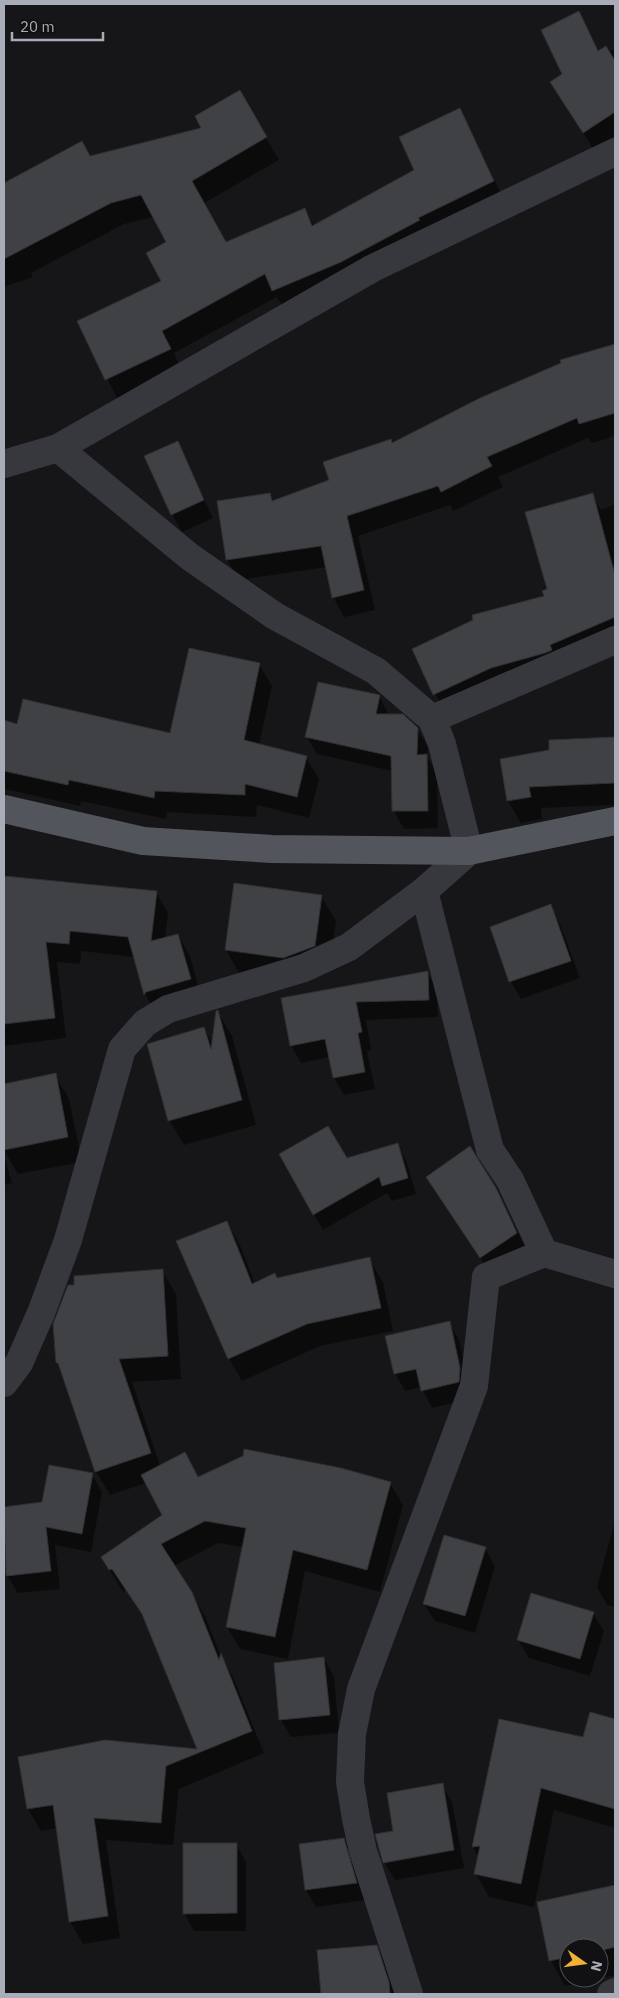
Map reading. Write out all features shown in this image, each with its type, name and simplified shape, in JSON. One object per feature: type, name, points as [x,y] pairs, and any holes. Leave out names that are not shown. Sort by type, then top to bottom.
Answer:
[{"type":"main road","points":[[4,809],[143,841],[272,849],[469,851],[615,821]]},
{"type":"street","points":[[4,464],[58,448],[373,268],[615,152]]},
{"type":"street","points":[[4,1384],[19,1363],[41,1313],[68,1240],[122,1049],[145,1023],[168,1009],[304,968],[349,947],[424,891],[469,851],[442,744],[432,719],[376,671],[275,616],[190,556],[58,448]]},
{"type":"street","points":[[432,719],[615,640]]},
{"type":"street","points":[[424,891],[490,1150],[510,1180],[544,1253]]},
{"type":"street","points":[[410,1994],[364,1851],[350,1782],[352,1734],[361,1689],[474,1386],[486,1277],[544,1253],[615,1274]]},
{"type":"street","points":[[611,1994],[615,1992]]},
{"type":"building","points":[[579,11],[598,51],[606,46],[615,61],[615,112],[583,133],[550,82],[562,74],[541,30]]},
{"type":"building","points":[[240,90],[267,137],[192,181],[226,242],[305,208],[312,226],[414,170],[399,137],[460,108],[494,181],[418,218],[420,220],[341,262],[272,291],[265,274],[162,331],[171,349],[105,380],[77,321],[161,281],[146,253],[166,242],[141,195],[111,203],[4,259],[4,183],[82,141],[90,156],[201,128],[195,116]]},
{"type":"building","points":[[615,344],[615,413],[579,424],[577,418],[487,457],[492,466],[441,492],[438,486],[347,516],[364,590],[332,598],[321,546],[226,560],[217,501],[270,493],[272,501],[329,480],[323,462],[391,439],[392,443],[480,398],[561,363],[560,360]]},
{"type":"building","points":[[178,441],[204,500],[171,515],[144,456]]},
{"type":"building","points":[[593,493],[615,575],[615,617],[550,645],[552,650],[545,653],[491,668],[433,695],[412,649],[473,620],[472,615],[544,596],[542,591],[547,589],[525,512]]},
{"type":"building","points":[[189,648],[260,663],[244,740],[307,756],[297,797],[245,784],[245,795],[155,791],[154,798],[69,780],[68,785],[4,771],[4,720],[17,724],[23,699],[170,733]]},
{"type":"building","points":[[318,682],[380,695],[376,714],[403,714],[418,728],[417,755],[427,754],[428,811],[392,811],[391,756],[305,737]]},
{"type":"building","points":[[615,737],[615,783],[529,787],[531,797],[507,801],[500,759],[549,750],[549,740]]},
{"type":"building","points":[[4,876],[157,891],[151,941],[178,934],[191,979],[146,992],[144,995],[128,937],[70,931],[69,944],[46,942],[55,1018],[4,1024]]},
{"type":"building","points":[[234,883],[322,895],[315,946],[283,958],[225,950]]},
{"type":"building","points":[[551,904],[571,961],[509,982],[490,927]]},
{"type":"building","points":[[428,971],[429,1000],[356,1002],[362,1032],[358,1033],[365,1072],[333,1078],[325,1039],[290,1046],[281,998]]},
{"type":"building","points":[[218,1010],[242,1100],[168,1121],[147,1044],[204,1027],[211,1049],[216,1011]]},
{"type":"building","points":[[56,1073],[68,1137],[4,1150],[4,1084]]},
{"type":"building","points":[[328,1126],[347,1158],[398,1143],[408,1178],[382,1186],[379,1177],[313,1215],[279,1154]]},
{"type":"building","points":[[470,1146],[496,1188],[517,1233],[480,1258],[426,1177]]},
{"type":"building","points":[[227,1221],[252,1284],[275,1273],[277,1278],[370,1257],[381,1308],[307,1324],[228,1359],[176,1241]]},
{"type":"building","points":[[163,1269],[168,1356],[119,1359],[151,1453],[95,1472],[58,1363],[56,1363],[53,1324],[68,1285],[74,1285],[74,1276]]},
{"type":"building","points":[[450,1321],[460,1368],[459,1382],[421,1391],[416,1369],[394,1374],[385,1336]]},
{"type":"building","points":[[244,1449],[341,1468],[391,1482],[367,1570],[293,1550],[275,1637],[226,1627],[246,1528],[205,1521],[161,1544],[192,1592],[219,1660],[221,1653],[252,1731],[166,1766],[161,1823],[94,1818],[108,1916],[69,1922],[53,1805],[27,1809],[18,1757],[105,1740],[197,1749],[142,1614],[112,1569],[109,1570],[101,1557],[162,1515],[141,1475],[185,1452],[198,1477],[243,1456]]},
{"type":"building","points":[[49,1465],[93,1473],[82,1534],[46,1527],[51,1571],[6,1576],[4,1507],[42,1502]]},
{"type":"building","points":[[444,1535],[486,1547],[465,1616],[423,1604]]},
{"type":"building","points":[[531,1593],[594,1612],[580,1659],[517,1640]]},
{"type":"building","points":[[324,1657],[330,1715],[279,1720],[274,1663]]},
{"type":"building","points":[[590,1712],[615,1719],[615,1809],[541,1788],[521,1884],[474,1874],[480,1846],[472,1847],[499,1719],[583,1737]]},
{"type":"building","points":[[443,1783],[454,1850],[383,1863],[375,1834],[393,1831],[387,1793]]},
{"type":"building","points":[[344,1838],[357,1883],[305,1890],[299,1844]]},
{"type":"building","points":[[183,1843],[237,1843],[237,1913],[183,1914]]},
{"type":"building","points":[[615,1885],[615,1947],[609,1948],[609,1938],[559,1938],[559,1959],[549,1961],[537,1902]]},
{"type":"building","points":[[377,1945],[389,1982],[390,1994],[321,1994],[317,1950]]}]
